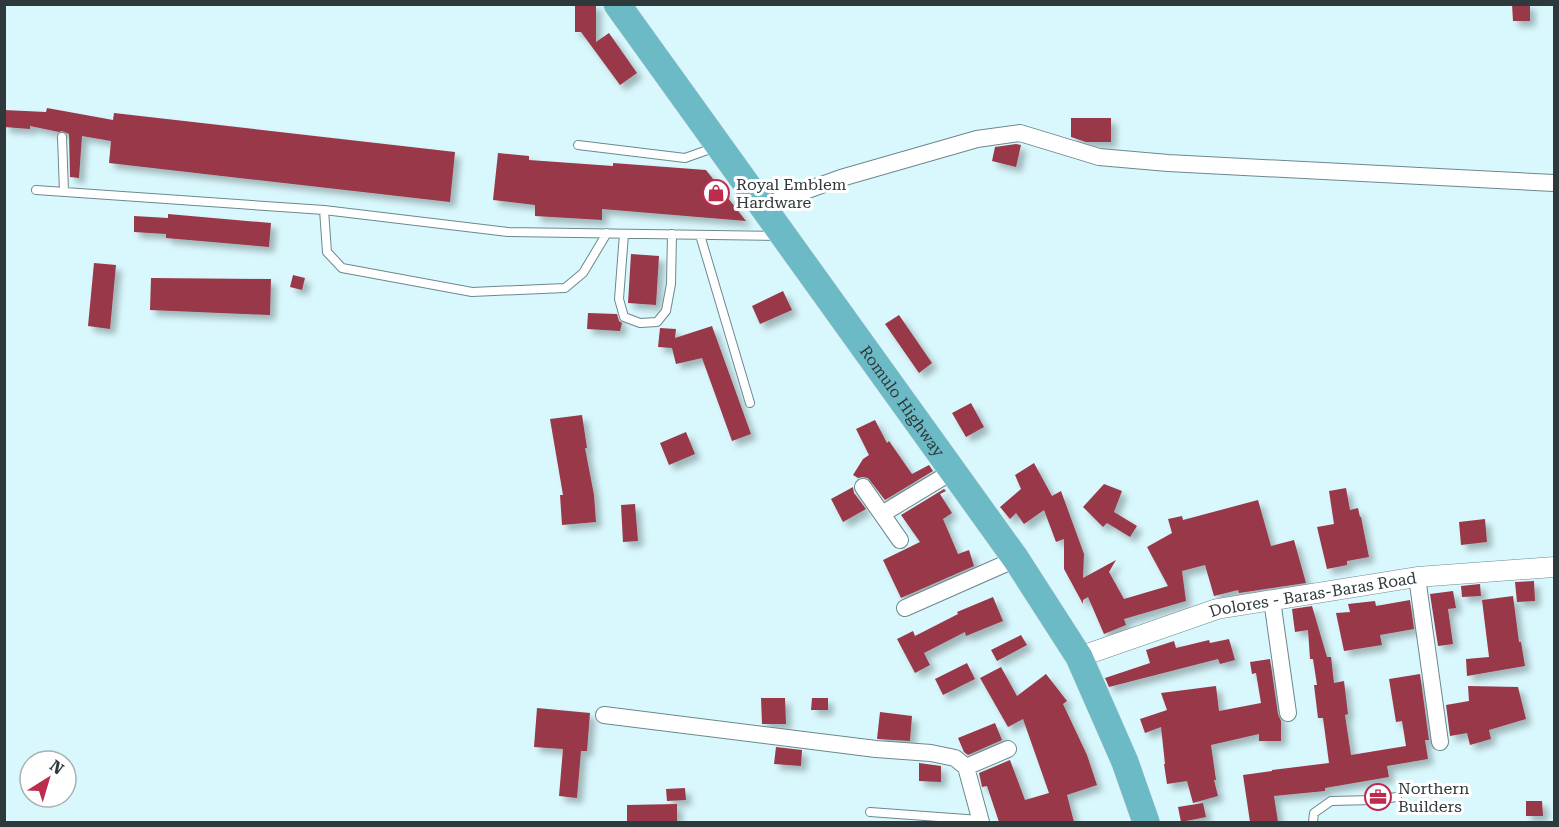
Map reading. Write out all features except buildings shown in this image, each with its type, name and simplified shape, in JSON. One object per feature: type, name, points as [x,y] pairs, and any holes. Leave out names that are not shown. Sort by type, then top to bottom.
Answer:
[{"type":"highway","name":"Romulo Highway","points":[[617,4],[1016,559],[1079,657],[1125,762],[1146,822]]},
{"type":"street","points":[[763,206],[841,178],[977,139],[1020,133],[1099,158],[1554,183]]},
{"type":"street","points":[[882,514],[953,471]]},
{"type":"street","points":[[863,487],[900,540]]},
{"type":"street","points":[[905,609],[1016,559]]},
{"type":"street","name":"Dolores - Baras-Baras Road","points":[[1079,657],[1217,609],[1417,577],[1554,567]]},
{"type":"street","points":[[1417,577],[1440,742]]},
{"type":"street","points":[[1272,600],[1288,713]]},
{"type":"street","points":[[604,715],[876,749],[931,753],[955,758],[966,767],[980,821]]},
{"type":"street","points":[[966,767],[1008,749]]},
{"type":"lane","points":[[62,137],[64,192]]},
{"type":"lane","points":[[578,145],[685,158],[719,146]]},
{"type":"lane","points":[[36,190],[324,210],[508,232],[785,236]]},
{"type":"lane","points":[[324,210],[327,252],[342,268],[472,292],[565,288],[583,273],[607,233]]},
{"type":"lane","points":[[624,234],[619,299],[624,317],[640,323],[657,322],[666,311],[671,284],[672,234]]},
{"type":"lane","points":[[700,235],[750,403]]},
{"type":"lane","points":[[1313,822],[1314,813],[1331,801],[1397,797]]},
{"type":"lane","points":[[870,812],[980,821]]},
{"type":"place","name":"Royal Emblem Hardware","points":[[716,193]]},
{"type":"place","name":"Northern Builders","points":[[1378,797]]}]
